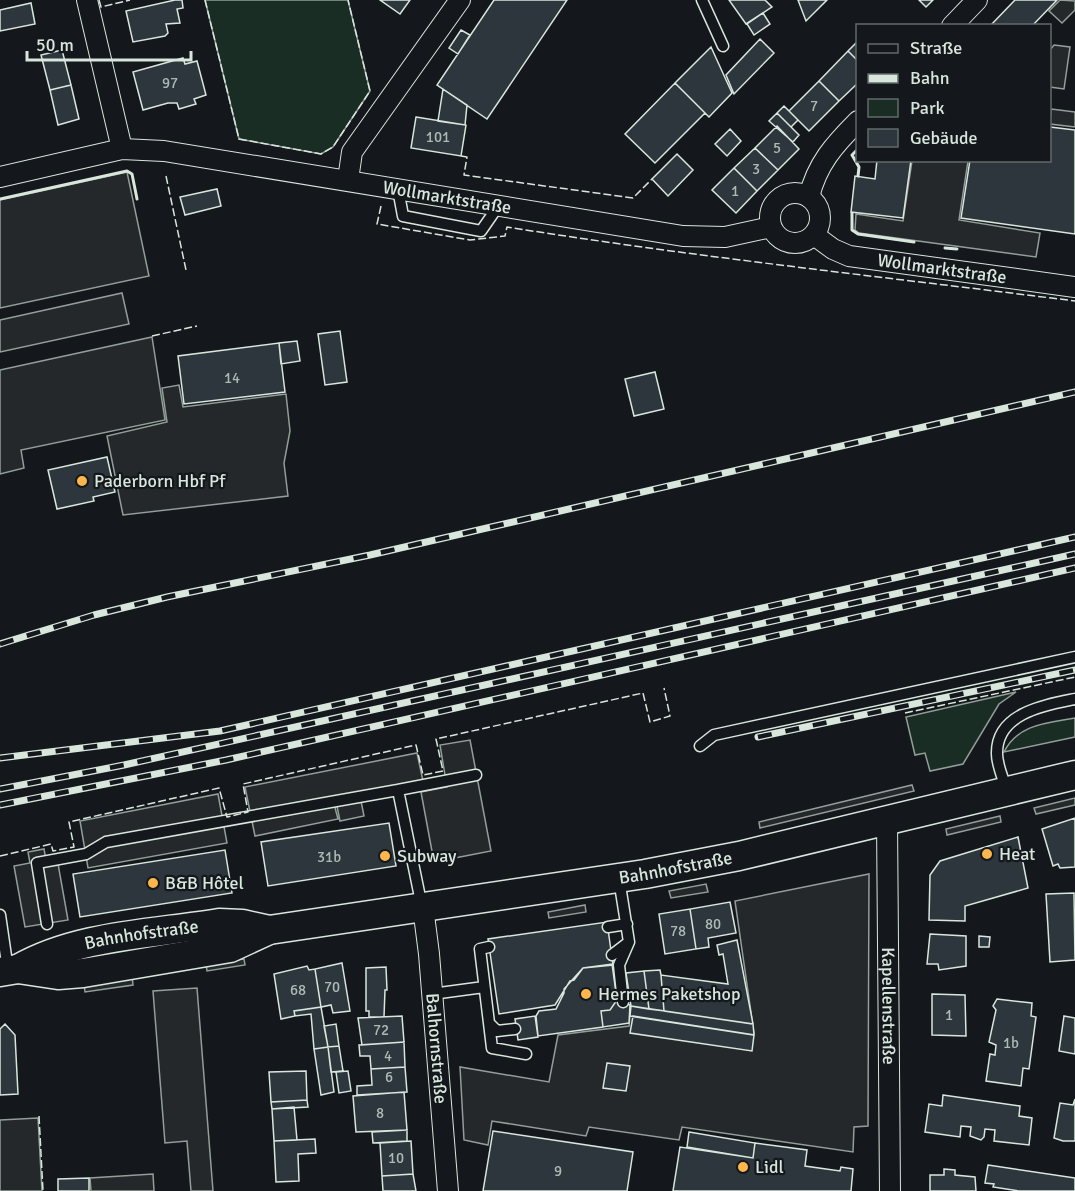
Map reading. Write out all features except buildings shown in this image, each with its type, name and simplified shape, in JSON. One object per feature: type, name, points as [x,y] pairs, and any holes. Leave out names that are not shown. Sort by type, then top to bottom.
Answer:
[{"type":"main road","name":"Bahnhofstraße","points":[[9,971],[58,975],[84,973],[230,948],[269,930],[619,879],[739,855],[1075,775]]},
{"type":"street","points":[[87,0],[122,149]]},
{"type":"street","points":[[348,180],[352,152],[460,0]]},
{"type":"street","points":[[954,24],[977,0]]},
{"type":"street","points":[[809,197],[814,176],[830,149],[856,124]]},
{"type":"street","name":"Wollmarktstraße","points":[[0,177],[122,149],[164,150],[701,238],[725,237],[771,227]]},
{"type":"street","points":[[797,192],[809,197],[817,205],[820,215],[819,225],[814,235],[803,242],[790,243],[779,237],[771,227],[770,214],[774,202],[785,195],[797,192]]},
{"type":"street","name":"Wollmarktstraße","points":[[814,235],[833,249],[849,256],[1075,287]]},
{"type":"street","name":"Kapellenstraße","points":[[887,820],[890,1191]]},
{"type":"street","name":"Balhornstraße","points":[[423,907],[447,1191]]},
{"type":"lane","points":[[702,0],[723,46]]},
{"type":"lane","points":[[398,189],[403,216],[481,231],[499,205]]},
{"type":"lane","points":[[700,746],[714,735],[1075,657]]},
{"type":"lane","points":[[1008,791],[997,756],[1004,732],[1029,709],[1075,699]]},
{"type":"lane","points":[[47,924],[37,863],[86,854],[106,842],[476,775]]},
{"type":"lane","points":[[398,790],[423,907]]},
{"type":"lane","points":[[619,879],[629,942],[619,965],[623,1002]]},
{"type":"lane","points":[[0,915],[9,971]]},
{"type":"lane","points":[[608,927],[627,924]]},
{"type":"lane","points":[[612,955],[629,942]]},
{"type":"lane","points":[[489,947],[480,949],[488,973],[484,987],[492,1002],[489,1023],[492,1048],[526,1054]]},
{"type":"lane","points":[[432,994],[484,987]]},
{"type":"lane","points":[[489,1023],[497,1031],[515,1029]]},
{"type":"green space","points":[[205,0],[348,0],[370,91],[333,147],[321,154],[239,139]]},
{"type":"green space","points":[[1016,692],[999,704],[963,764],[930,771],[925,753],[915,755],[906,717]]},
{"type":"green space","points":[[1075,718],[1075,737],[1004,752],[1010,743],[1025,730]]},
{"type":"shaded area","points":[[1060,0],[1075,1],[1075,10],[1062,23],[1049,11]]},
{"type":"shaded area","points":[[1054,45],[1070,47],[1064,89],[1051,87],[1051,49]]},
{"type":"shaded area","points":[[1051,109],[1075,112],[1075,127],[1051,124]]},
{"type":"shaded area","points":[[912,162],[968,162],[959,220],[1040,233],[1036,257],[859,233],[855,230],[856,214],[903,221]]},
{"type":"shaded area","points":[[127,172],[149,276],[0,308],[0,200]]},
{"type":"shaded area","points":[[122,293],[129,324],[0,352],[0,320]]},
{"type":"shaded area","points":[[152,337],[165,420],[21,450],[24,468],[0,474],[0,370]]},
{"type":"shaded area","points":[[179,385],[183,407],[286,394],[290,431],[284,463],[288,496],[123,515],[107,436],[167,422],[162,388]]},
{"type":"shaded area","points":[[470,740],[491,851],[434,862],[421,792],[447,787],[440,745]]},
{"type":"shaded area","points":[[417,753],[423,781],[333,800],[338,819],[255,836],[245,787]]},
{"type":"shaded area","points":[[912,785],[914,791],[760,828],[759,822]]},
{"type":"shaded area","points":[[218,794],[227,843],[88,868],[80,821]]},
{"type":"shaded area","points":[[1075,798],[1075,805],[1036,814],[1034,808]]},
{"type":"shaded area","points":[[361,801],[364,816],[340,821],[337,806]]},
{"type":"shaded area","points":[[1000,816],[1001,822],[947,835],[946,829]]},
{"type":"shaded area","points":[[44,849],[46,860],[57,858],[68,920],[25,927],[14,866],[30,863],[28,852]]},
{"type":"shaded area","points":[[869,874],[868,1126],[854,1127],[853,1152],[682,1127],[679,1140],[589,1127],[586,1136],[492,1121],[488,1145],[464,1140],[460,1067],[549,1082],[558,1035],[629,1026],[630,1016],[754,1033],[735,901]]},
{"type":"shaded area","points":[[706,884],[708,892],[671,898],[669,891]]},
{"type":"shaded area","points":[[585,905],[586,912],[549,918],[548,912]]},
{"type":"shaded area","points":[[244,959],[245,965],[207,971],[206,964]]},
{"type":"shaded area","points":[[132,975],[133,985],[85,992],[84,983]]},
{"type":"shaded area","points":[[197,988],[213,1191],[191,1191],[187,1141],[165,1143],[153,991]]},
{"type":"shaded area","points":[[38,1118],[42,1191],[0,1191],[0,1120]]},
{"type":"shaded area","points":[[153,1174],[154,1191],[91,1191],[90,1178]]},
{"type":"railway","points":[[0,644],[94,615],[167,597],[370,555],[1075,392]]},
{"type":"railway","points":[[0,758],[220,731],[1075,537]]},
{"type":"railway","points":[[0,789],[124,765],[1075,554]]},
{"type":"railway","points":[[0,805],[226,760],[1075,568]]},
{"type":"railway","points":[[758,737],[1075,670]]},
{"type":"fence","points":[[99,0],[101,7],[130,0]]},
{"type":"fence","points":[[205,0],[239,139],[321,154],[333,147],[370,91],[348,0]]},
{"type":"fence","points":[[461,156],[467,157],[464,175],[633,198],[652,179]]},
{"type":"fence","points":[[166,176],[186,270]]},
{"type":"fence","points":[[381,206],[377,224],[470,240],[505,236],[507,227],[719,257],[1075,301]]},
{"type":"fence","points":[[152,336],[197,326]]},
{"type":"fence","points":[[905,713],[1075,677]]},
{"type":"fence","points":[[0,856],[51,844],[53,851],[74,847],[69,822],[219,788],[227,817],[248,812],[243,784],[416,745],[423,775],[443,771],[436,739],[643,693],[650,722],[670,716],[664,688]]},
{"type":"fence","points":[[39,1116],[43,1191]]},
{"type":"wall","points":[[856,151],[852,155],[856,162]]},
{"type":"wall","points":[[856,162],[859,167],[858,176]]},
{"type":"wall","points":[[0,199],[127,171],[132,174],[137,199]]},
{"type":"wall","points":[[852,213],[852,230],[858,234],[914,242]]},
{"type":"wall","points":[[945,248],[957,249]]},
{"type":"place","name":"Paderborn Hbf Pf","points":[[82,481]]},
{"type":"place","name":"Heat","points":[[987,854]]},
{"type":"place","name":"Subway","points":[[385,856]]},
{"type":"place","name":"B&B Hôtel","points":[[153,883]]},
{"type":"place","name":"Hermes Paketshop","points":[[586,994]]},
{"type":"place","name":"Lidl","points":[[743,1167]]}]
